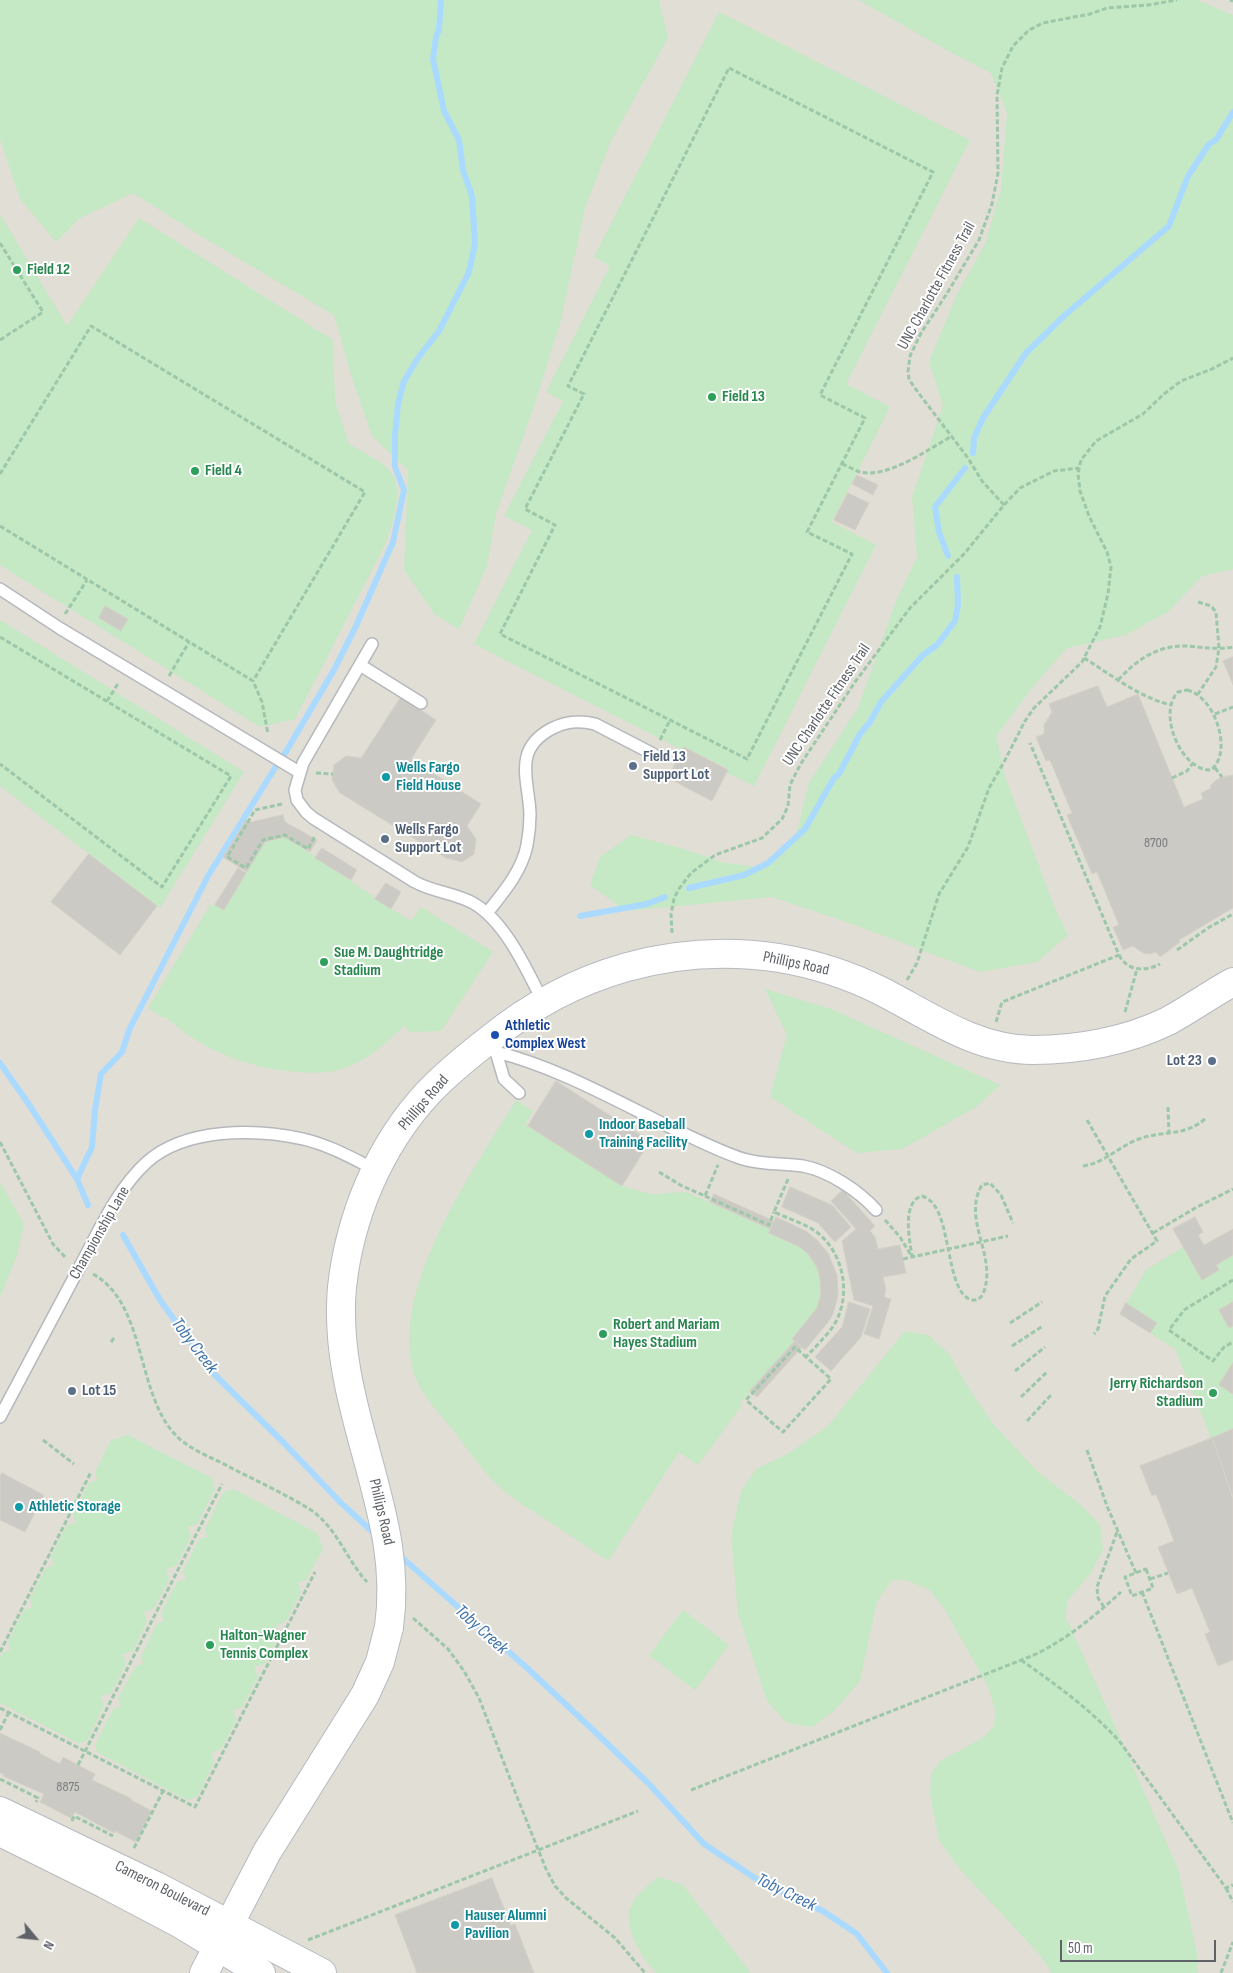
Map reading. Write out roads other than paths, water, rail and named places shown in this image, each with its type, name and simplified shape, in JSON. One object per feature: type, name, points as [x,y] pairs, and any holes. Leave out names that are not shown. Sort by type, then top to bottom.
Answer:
[{"type":"street","name":"Phillips Road","points":[[204,1973],[280,1831],[365,1695],[380,1662],[389,1627],[392,1594],[390,1550],[347,1378],[341,1330],[342,1288],[350,1242],[360,1209],[376,1170],[402,1126],[428,1094],[469,1055],[492,1047],[543,1002],[572,986],[600,975],[658,959],[700,954],[762,956],[817,966],[845,975],[880,991],[947,1028],[976,1040],[1016,1050],[1080,1046],[1126,1037],[1166,1021],[1233,982]]},
{"type":"street","name":"Cameron Boulevard","points":[[0,1811],[121,1868],[223,1935],[261,1973]]},
{"type":"street","name":"Cameron Boulevard","points":[[0,1832],[179,1923],[223,1935],[322,1973]]},
{"type":"lane","points":[[0,589],[57,627],[299,772]]},
{"type":"lane","points":[[372,644],[307,754],[299,772],[295,790],[296,796],[301,806],[313,818],[421,885],[472,902],[487,913],[515,950],[543,1002]]},
{"type":"lane","points":[[360,665],[421,702]]},
{"type":"lane","points":[[487,913],[513,878],[527,846],[530,813],[524,772],[529,752],[539,737],[551,728],[567,722],[586,722],[595,724],[653,754]]},
{"type":"lane","points":[[492,1047],[504,1079],[519,1093]]},
{"type":"lane","points":[[492,1047],[537,1064],[742,1159],[795,1165],[815,1170],[850,1187],[865,1198],[876,1210]]},
{"type":"lane","name":"Championship Lane","points":[[0,1417],[112,1208],[137,1172],[158,1153],[177,1143],[208,1135],[276,1135],[319,1144],[376,1170]]},
{"type":"waterway","points":[[284,755],[334,670],[356,626],[393,542],[404,490],[395,467],[395,435],[398,404],[404,381],[418,358],[439,331],[469,272],[475,243],[472,196],[463,170],[459,140],[444,111],[433,59],[436,37],[439,30],[441,0]]},
{"type":"waterway","points":[[973,453],[974,438],[983,418],[1026,353],[1065,315],[1169,226],[1188,176],[1209,144],[1216,140],[1233,112]]},
{"type":"waterway","points":[[948,556],[939,532],[935,507],[965,468]]},
{"type":"waterway","points":[[689,888],[744,875],[768,863],[805,829],[834,778],[839,774],[860,734],[870,722],[881,702],[923,655],[937,645],[955,621],[958,605],[957,577]]},
{"type":"waterway","points":[[77,1179],[92,1147],[95,1110],[101,1074],[122,1052],[130,1028],[208,876],[275,768]]},
{"type":"waterway","points":[[580,916],[647,904],[665,897]]},
{"type":"waterway","name":"Toby Creek","points":[[0,1063],[77,1179],[88,1205]]},
{"type":"waterway","name":"Toby Creek","points":[[123,1235],[160,1300],[213,1373],[341,1503],[377,1536]]},
{"type":"waterway","name":"Toby Creek","points":[[398,1554],[526,1667],[591,1728],[648,1783],[704,1844],[758,1880],[823,1911],[857,1934],[887,1973]]},
{"type":"place","name":"Field 12","points":[[17,270]]},
{"type":"place","name":"Field 13","points":[[712,397]]},
{"type":"place","name":"Field 4","points":[[195,471]]},
{"type":"place","name":"Field 13 Support Lot","points":[[633,766]]},
{"type":"place","name":"Wells Fargo Field House","points":[[386,777]]},
{"type":"place","name":"Wells Fargo Support Lot","points":[[385,839]]},
{"type":"place","name":"Sue M. Daughtridge Stadium","points":[[324,962]]},
{"type":"place","name":"Athletic Complex West","points":[[495,1035]]},
{"type":"place","name":"Lot 23","points":[[1212,1061]]},
{"type":"place","name":"Indoor Baseball Training Facility","points":[[589,1134]]},
{"type":"place","name":"Robert and Mariam Hayes Stadium","points":[[603,1334]]},
{"type":"place","name":"Lot 15","points":[[72,1391]]},
{"type":"place","name":"Jerry Richardson Stadium","points":[[1213,1393]]},
{"type":"place","name":"Athletic Storage","points":[[19,1507]]},
{"type":"place","name":"Halton-Wagner Tennis Complex","points":[[210,1645]]},
{"type":"place","name":"Hauser Alumni Pavilion","points":[[455,1925]]}]
